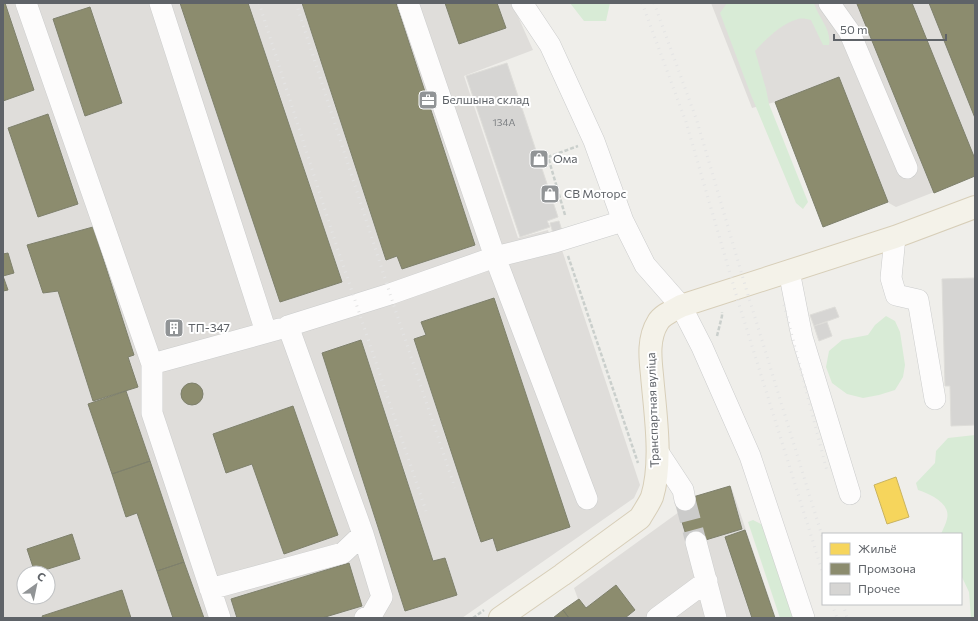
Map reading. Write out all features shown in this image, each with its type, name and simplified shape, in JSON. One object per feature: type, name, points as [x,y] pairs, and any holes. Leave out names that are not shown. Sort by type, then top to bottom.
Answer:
[{"type":"main road","name":"Транспартная вуліца","points":[[500,618],[640,518],[652,497],[656,478],[658,452],[650,352],[652,335],[659,320],[680,306],[895,237],[975,208]]},
{"type":"lane","points":[[26,3],[152,364],[152,413],[220,618]]},
{"type":"lane","points":[[160,3],[266,332]]},
{"type":"lane","points":[[408,3],[496,257],[587,499]]},
{"type":"lane","points":[[522,3],[550,45],[594,141],[623,221],[644,266],[680,306],[702,347],[750,456],[804,618]]},
{"type":"lane","points":[[829,3],[849,31],[907,168]]},
{"type":"lane","points":[[152,364],[288,326],[390,294],[496,257],[559,241],[623,221]]},
{"type":"lane","points":[[895,237],[891,278],[896,295],[918,300],[935,399]]},
{"type":"lane","points":[[789,271],[802,337],[850,494]]},
{"type":"lane","points":[[288,326],[364,534],[382,597],[371,616],[365,618]]},
{"type":"lane","points":[[658,452],[683,490],[685,500]]},
{"type":"lane","points":[[210,589],[343,553],[364,534]]},
{"type":"lane","points":[[696,542],[716,618]]},
{"type":"lane","points":[[657,618],[707,581]]},
{"type":"path","points":[[565,215],[548,157],[594,141]]},
{"type":"shaded area","points":[[3,3],[512,3],[533,50],[464,76],[518,238],[548,230],[555,252],[562,250],[640,485],[634,498],[462,618],[3,618]]},
{"type":"shaded area","points":[[711,3],[975,3],[975,176],[896,207],[887,202],[823,227],[775,102],[752,108]]},
{"type":"shaded area","points":[[731,486],[776,618],[553,618],[578,599],[574,588],[679,512],[676,502]]},
{"type":"green space","points":[[570,3],[610,3],[606,21],[584,21]]},
{"type":"green space","points":[[727,3],[814,3],[827,29],[829,45],[823,45],[811,20],[798,19],[786,24],[769,36],[755,51],[769,104],[808,202],[803,209],[796,203],[751,95],[720,13]]},
{"type":"green space","points":[[886,316],[895,321],[900,332],[905,365],[903,377],[895,390],[879,395],[863,398],[847,394],[832,383],[826,367],[829,351],[842,340],[868,335],[875,325]]},
{"type":"green space","points":[[975,435],[975,618],[971,618],[969,592],[962,577],[962,533],[941,533],[947,519],[946,508],[934,497],[918,490],[916,483],[935,463],[936,451],[948,438]]},
{"type":"green space","points":[[753,520],[763,525],[793,618],[780,618],[748,522]]},
{"type":"building: Жильё","points":[[896,477],[909,517],[887,524],[874,485]]},
{"type":"building: Промзона","points":[[3,3],[5,3],[34,90],[3,101]]},
{"type":"building: Промзона","points":[[180,3],[248,3],[342,282],[280,302]]},
{"type":"building: Промзона","points":[[302,3],[396,3],[475,245],[402,269],[397,256],[386,260]]},
{"type":"building: Промзона","points":[[445,3],[497,3],[506,28],[459,44]]},
{"type":"building: Промзона","points":[[912,3],[975,159],[975,176],[934,193],[857,4]]},
{"type":"building: Промзона","points":[[929,3],[973,3],[975,7],[975,118]]},
{"type":"building: Промзона","points":[[90,7],[122,103],[85,116],[53,19]]},
{"type":"building: Промзона","points":[[839,77],[888,202],[823,227],[775,102]]},
{"type":"building: Промзона","points":[[48,114],[78,204],[38,217],[8,128]]},
{"type":"building: Промзона","points":[[93,227],[134,355],[128,357],[138,387],[93,401],[58,291],[43,293],[27,245]]},
{"type":"building: Промзона","points":[[8,253],[14,273],[3,276],[3,254]]},
{"type":"building: Промзона","points":[[3,276],[8,290],[3,291]]},
{"type":"building: Промзона","points":[[494,298],[570,527],[497,551],[493,538],[481,542],[414,339],[426,335],[421,322]]},
{"type":"building: Промзона","name":"ТП-347","points":[[178,323],[181,331],[171,334],[168,326]]},
{"type":"building: Промзона","points":[[361,340],[433,561],[445,558],[457,595],[405,611],[322,353]]},
{"type":"building: Промзона","points":[[192,383],[200,386],[203,394],[200,402],[192,405],[184,402],[181,394],[184,386]]},
{"type":"building: Промзона","points":[[126,391],[150,461],[112,474],[88,404]]},
{"type":"building: Промзона","points":[[293,406],[338,535],[284,554],[252,464],[226,473],[213,434]]},
{"type":"building: Промзона","points":[[150,461],[184,562],[157,571],[137,513],[126,517],[112,474]]},
{"type":"building: Промзона","points":[[730,486],[742,529],[689,545],[676,502]]},
{"type":"building: Промзона","points":[[745,530],[775,618],[752,618],[725,537]]},
{"type":"building: Промзона","points":[[72,534],[80,559],[56,566],[56,565],[32,565],[27,549]]},
{"type":"building: Промзона","points":[[184,562],[204,618],[173,618],[157,571]]},
{"type":"building: Промзона","points":[[349,563],[362,606],[322,618],[237,618],[231,599]]},
{"type":"building: Промзона","points":[[616,585],[635,610],[625,618],[569,618],[563,610],[579,599],[586,608]]},
{"type":"building: Промзона","points":[[122,590],[131,618],[43,618],[42,616]]},
{"type":"building: Промзона","points":[[563,610],[569,618],[553,618]]},
{"type":"building: Прочее","points":[[507,63],[558,217],[547,221],[550,227],[520,237],[466,76]]},
{"type":"building: Прочее","points":[[559,221],[562,231],[553,233],[550,223]]},
{"type":"building: Прочее","points":[[975,278],[975,425],[951,426],[950,386],[945,386],[942,279]]},
{"type":"building: Прочее","points":[[835,307],[839,317],[814,326],[810,315]]},
{"type":"building: Прочее","points":[[827,322],[832,336],[819,341],[814,326]]},
{"type":"tunnel","points":[[685,500],[696,542]]},
{"type":"railway","points":[[259,3],[335,241],[426,511]]},
{"type":"railway","points":[[296,3],[390,294],[455,488]]},
{"type":"railway","points":[[642,3],[686,122],[738,301],[822,571]]},
{"type":"railway","points":[[654,3],[697,121],[745,285],[822,536]]},
{"type":"railway","points":[[784,305],[827,471]]},
{"type":"railway","points":[[832,605],[837,618]]},
{"type":"railway","points":[[843,605],[847,618]]},
{"type":"place","name":"Белшына склад","points":[[428,100]]},
{"type":"place","name":"Ома","points":[[539,159]]},
{"type":"place","name":"СВ Моторс","points":[[550,194]]},
{"type":"place","name":"ТП-347","points":[[174,328]]}]
